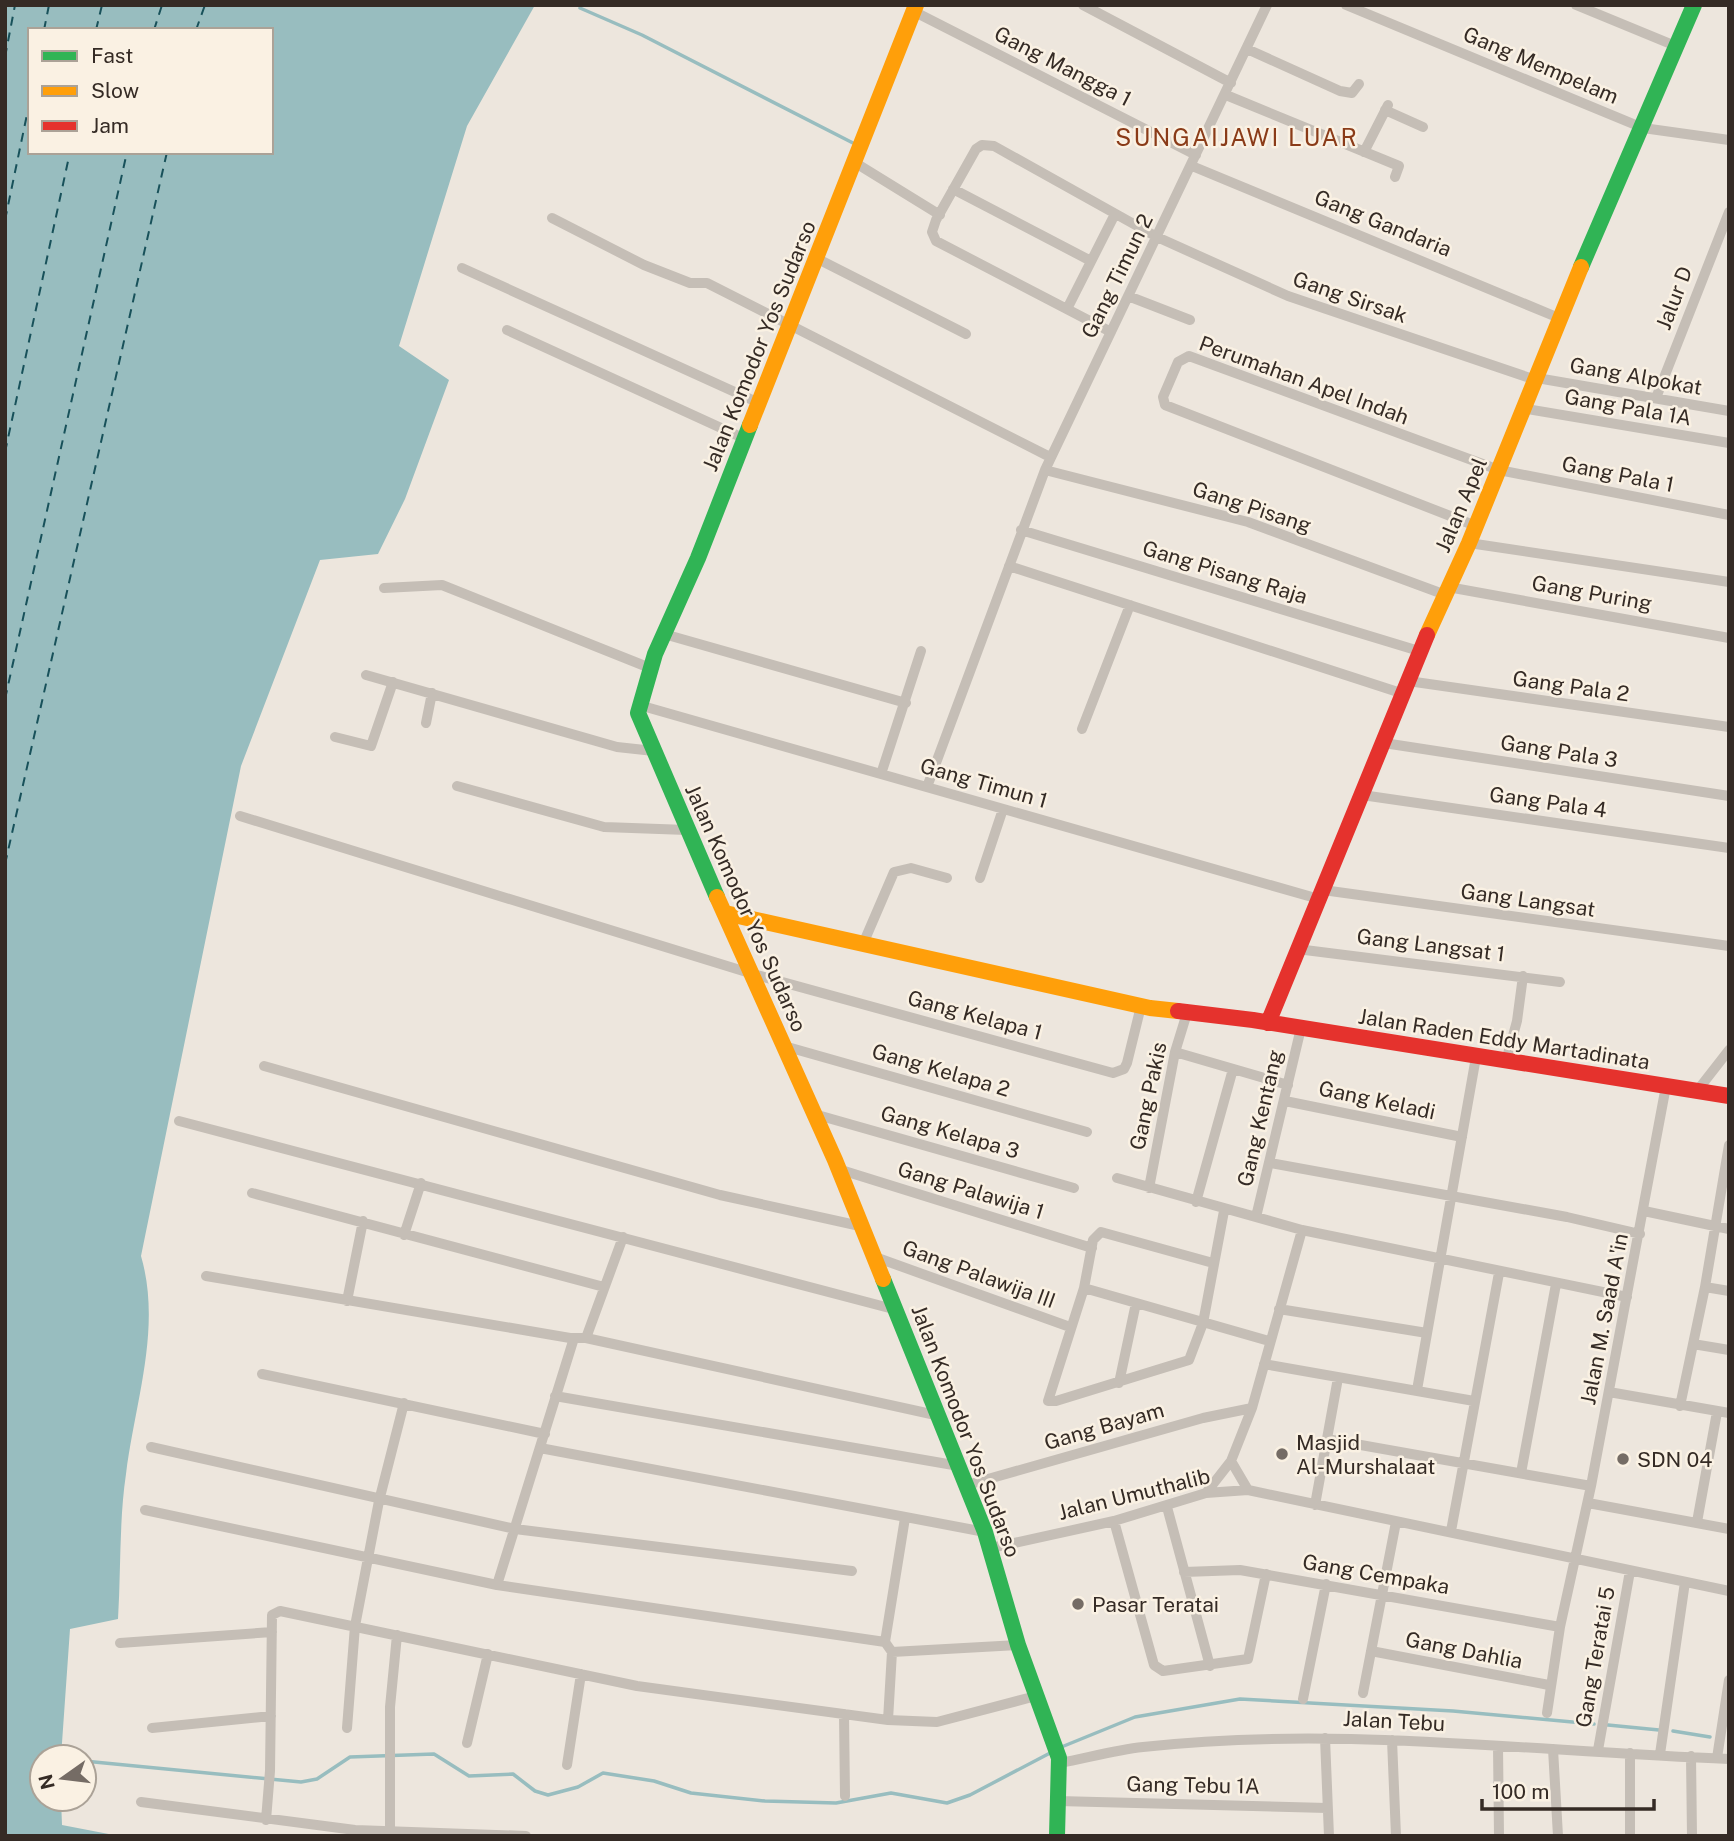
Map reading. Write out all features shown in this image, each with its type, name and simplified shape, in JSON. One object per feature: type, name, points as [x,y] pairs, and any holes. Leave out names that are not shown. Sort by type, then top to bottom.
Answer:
[{"type":"street","points":[[1083,5],[1231,83]]},
{"type":"street","name":"Gang Timun 2","points":[[927,787],[1050,457],[1267,5]]},
{"type":"street","name":"Gang Mempelam","points":[[1346,5],[1643,128],[1729,140]]},
{"type":"street","points":[[1576,5],[1678,47]]},
{"type":"street","name":"Jalan Apel","points":[[1261,1022],[1321,895],[1419,651],[1469,543],[1499,471],[1521,408],[1536,379],[1559,318],[1694,5]]},
{"type":"street","name":"Gang Mangga 1","points":[[914,8],[1194,161]]},
{"type":"street","name":"Jalan Komodor Yos Sudarso","points":[[914,8],[698,558],[650,668],[639,705],[641,725],[838,1169],[940,1416],[991,1548],[1018,1645],[1059,1760],[1057,1836]]},
{"type":"street","points":[[1247,48],[1340,91],[1352,93],[1359,84]]},
{"type":"street","points":[[1226,95],[1399,166],[1395,177]]},
{"type":"street","points":[[1364,152],[1387,108],[1423,127]]},
{"type":"street","name":"Gang Sirsak","points":[[953,189],[976,149],[982,145],[994,146],[1157,237],[1288,296],[1536,379]]},
{"type":"street","name":"Gang Gandaria","points":[[1194,161],[1559,318]]},
{"type":"street","points":[[854,162],[940,215]]},
{"type":"street","points":[[1091,261],[953,189],[932,232],[936,241],[1111,332]]},
{"type":"street","name":"Jalur D","points":[[1656,398],[1729,212]]},
{"type":"street","points":[[1067,309],[1115,214]]},
{"type":"street","points":[[552,218],[644,265],[690,283],[707,284],[1050,457]]},
{"type":"street","points":[[816,258],[966,334]]},
{"type":"street","points":[[462,268],[759,402]]},
{"type":"street","points":[[1128,296],[1190,320]]},
{"type":"street","points":[[506,330],[743,438]]},
{"type":"street","name":"Perumahan Apel Indah","points":[[1476,526],[1168,407],[1163,397],[1178,362],[1189,356],[1499,471]]},
{"type":"street","name":"Gang Alpokat","points":[[1536,379],[1729,411]]},
{"type":"street","name":"Gang Pala 1A","points":[[1521,408],[1729,443]]},
{"type":"street","name":"Gang Pisang","points":[[1045,470],[1248,522],[1446,591]]},
{"type":"street","name":"Gang Pala 1","points":[[1499,471],[1729,515]]},
{"type":"street","name":"Gang Pisang Raja","points":[[1021,530],[1419,651]]},
{"type":"street","points":[[1469,543],[1729,582]]},
{"type":"street","points":[[1009,566],[1406,687]]},
{"type":"street","points":[[384,588],[442,585],[650,668]]},
{"type":"street","name":"Gang Puring","points":[[1446,591],[1729,638]]},
{"type":"street","points":[[1082,729],[1130,605]]},
{"type":"street","points":[[664,634],[906,703]]},
{"type":"street","points":[[881,774],[921,651]]},
{"type":"street","points":[[366,675],[617,747],[654,751]]},
{"type":"street","points":[[335,737],[371,746],[393,682]]},
{"type":"street","name":"Gang Pala 2","points":[[1406,687],[1729,727]]},
{"type":"street","points":[[426,723],[432,693]]},
{"type":"street","name":"Gang Timun 1","points":[[639,705],[1003,809],[1321,895]]},
{"type":"street","name":"Gang Pala 3","points":[[1384,743],[1729,796]]},
{"type":"street","points":[[457,786],[604,827],[687,830]]},
{"type":"street","name":"Gang Pala 4","points":[[1362,795],[1729,848]]},
{"type":"street","points":[[981,878],[1003,809]]},
{"type":"street","points":[[240,816],[752,974]]},
{"type":"street","points":[[863,944],[894,872],[911,869],[947,878]]},
{"type":"street","name":"Gang Langsat","points":[[1321,895],[1729,946]]},
{"type":"street","name":"Jalan Raden Eddy Martadinata","points":[[725,913],[1141,1006],[1301,1028],[1729,1096]]},
{"type":"street","name":"Gang Langsat 1","points":[[1297,949],[1560,982]]},
{"type":"street","name":"Gang Kelapa 1","points":[[752,974],[1113,1073],[1124,1069],[1127,1063],[1141,1006]]},
{"type":"street","points":[[1506,1061],[1517,1021],[1523,976]]},
{"type":"street","name":"Gang Pakis","points":[[1149,1188],[1175,1052],[1187,1013]]},
{"type":"street","name":"Gang Kentang","points":[[1256,1217],[1301,1028]]},
{"type":"street","name":"Gang Kelapa 2","points":[[784,1046],[1087,1132]]},
{"type":"street","points":[[1697,1091],[1729,1050]]},
{"type":"street","points":[[1175,1052],[1288,1085]]},
{"type":"street","points":[[1418,1390],[1476,1057]]},
{"type":"street","points":[[264,1066],[720,1195],[860,1226]]},
{"type":"street","points":[[1196,1202],[1233,1069]]},
{"type":"street","name":"Jalan M. Saad A'in","points":[[1548,1713],[1549,1685],[1574,1558],[1588,1503],[1666,1086]]},
{"type":"street","name":"Gang Keladi","points":[[1284,1101],[1462,1138]]},
{"type":"street","name":"Gang Kelapa 3","points":[[814,1114],[1074,1188]]},
{"type":"street","points":[[179,1121],[897,1310]]},
{"type":"street","points":[[1680,1406],[1705,1287],[1729,1145]]},
{"type":"street","points":[[1270,1163],[1640,1234]]},
{"type":"street","name":"Gang Palawija 1","points":[[838,1169],[1091,1248]]},
{"type":"street","points":[[1116,1178],[1224,1211],[1302,1230],[1499,1273],[1627,1297]]},
{"type":"street","points":[[404,1235],[421,1183]]},
{"type":"street","points":[[252,1193],[604,1287]]},
{"type":"street","points":[[1213,1263],[1106,1232],[1096,1235],[1084,1288],[1048,1401],[1119,1383],[1189,1360],[1203,1323],[1224,1211]]},
{"type":"street","points":[[1644,1211],[1729,1229]]},
{"type":"street","points":[[347,1301],[363,1221]]},
{"type":"street","points":[[1206,1493],[1231,1461],[1252,1408],[1302,1230]]},
{"type":"street","points":[[586,1338],[623,1237]]},
{"type":"street","name":"Gang Palawija III","points":[[875,1257],[1070,1327]]},
{"type":"street","points":[[1451,1531],[1499,1273]]},
{"type":"street","points":[[205,1276],[586,1338],[940,1416]]},
{"type":"street","points":[[1521,1473],[1556,1284]]},
{"type":"street","points":[[1705,1287],[1729,1291]]},
{"type":"street","points":[[1084,1288],[1269,1341]]},
{"type":"street","points":[[1119,1383],[1136,1303]]},
{"type":"street","points":[[1279,1309],[1427,1332]]},
{"type":"street","points":[[497,1585],[574,1338]]},
{"type":"street","points":[[1693,1344],[1729,1350]]},
{"type":"street","points":[[1264,1364],[1474,1401]]},
{"type":"street","points":[[262,1374],[544,1434]]},
{"type":"street","points":[[1315,1506],[1338,1378]]},
{"type":"street","points":[[1609,1392],[1723,1413],[1697,1522]]},
{"type":"street","points":[[555,1396],[959,1466]]},
{"type":"street","points":[[347,1728],[355,1626],[379,1501],[404,1403]]},
{"type":"street","name":"Gang Bayam","points":[[967,1485],[1203,1418],[1252,1408]]},
{"type":"street","points":[[1327,1439],[1591,1486]]},
{"type":"street","points":[[151,1447],[379,1501],[514,1529],[852,1572]]},
{"type":"street","points":[[540,1448],[985,1532]]},
{"type":"street","points":[[1231,1461],[1248,1490]]},
{"type":"street","name":"Jalan Umuthalib","points":[[991,1548],[1114,1521],[1206,1493],[1248,1490],[1729,1591]]},
{"type":"street","points":[[1588,1503],[1729,1529]]},
{"type":"street","points":[[1167,1507],[1210,1666]]},
{"type":"street","points":[[145,1510],[497,1585],[885,1642]]},
{"type":"street","points":[[888,1720],[892,1652],[885,1642],[905,1518]]},
{"type":"street","points":[[1114,1521],[1154,1665],[1163,1671],[1246,1660],[1249,1657],[1266,1574]]},
{"type":"street","points":[[1363,1693],[1396,1522]]},
{"type":"street","name":"Gang Cempaka","points":[[1184,1572],[1227,1569],[1266,1574],[1560,1627]]},
{"type":"street","name":"Gang Teratai 5","points":[[1598,1750],[1630,1571]]},
{"type":"street","points":[[1660,1754],[1685,1582]]},
{"type":"street","points":[[1303,1699],[1326,1584]]},
{"type":"street","points":[[266,1820],[270,1783],[272,1615],[279,1611],[689,1695],[888,1720],[937,1722],[1037,1696]]},
{"type":"street","points":[[120,1643],[272,1632]]},
{"type":"street","points":[[390,1831],[390,1754],[397,1634]]},
{"type":"street","points":[[892,1652],[1018,1645]]},
{"type":"street","name":"Gang Dahlia","points":[[1371,1651],[1549,1685]]},
{"type":"street","points":[[467,1742],[488,1654]]},
{"type":"street","points":[[567,1765],[581,1674]]},
{"type":"street","points":[[1723,1758],[1729,1680]]},
{"type":"street","points":[[844,1714],[845,1796]]},
{"type":"street","points":[[152,1728],[271,1716]]},
{"type":"street","points":[[1325,1738],[1329,1836]]},
{"type":"street","name":"Jalan Tebu","points":[[1059,1760],[1141,1747],[1222,1740],[1325,1738],[1723,1758]]},
{"type":"street","points":[[1392,1740],[1396,1836]]},
{"type":"street","points":[[1499,1746],[1499,1836]]},
{"type":"street","points":[[1553,1749],[1558,1836]]},
{"type":"street","points":[[1630,1753],[1630,1836]]},
{"type":"street","points":[[1691,1756],[1692,1836]]},
{"type":"street","name":"Gang Tebu 1A","points":[[1058,1801],[1327,1808]]},
{"type":"street","points":[[141,1802],[266,1820],[390,1831],[526,1836]]},
{"type":"water","points":[[5,5],[535,5],[467,126],[399,346],[449,380],[405,499],[378,554],[320,560],[241,766],[141,1256],[147,1283],[148,1338],[124,1492],[118,1619],[70,1629],[62,1743],[28,1743],[28,1813],[62,1813],[62,1825],[119,1836],[5,1836]]},
{"type":"waterway","points":[[580,8],[642,35],[853,143]]},
{"type":"waterway","points":[[1059,1748],[1135,1717],[1240,1699],[1453,1711],[1594,1724]]},
{"type":"waterway","points":[[1608,1725],[1659,1730]]},
{"type":"waterway","points":[[1673,1731],[1710,1737]]},
{"type":"waterway","points":[[98,1762],[301,1782],[317,1779],[350,1757],[434,1754],[469,1776],[513,1774],[535,1791],[548,1795],[578,1787],[603,1773],[654,1781],[691,1793],[765,1801],[836,1803],[891,1793],[947,1803],[970,1795],[1052,1752]]},
{"type":"ferry route","points":[[5,57],[15,5]]},
{"type":"ferry route","points":[[44,28],[49,5]]},
{"type":"ferry route","points":[[96,28],[102,5]]},
{"type":"ferry route","points":[[155,28],[162,5]]},
{"type":"ferry route","points":[[197,28],[205,5]]},
{"type":"ferry route","points":[[5,220],[28,110]]},
{"type":"ferry route","points":[[5,452],[70,154]]},
{"type":"ferry route","points":[[5,699],[127,154]]},
{"type":"ferry route","points":[[5,864],[167,154]]},
{"type":"traffic: fast","points":[[1581,267],[1694,5]]},
{"type":"traffic: fast","points":[[717,897],[638,713],[655,654],[698,558],[750,425]]},
{"type":"traffic: fast","points":[[883,1279],[985,1532],[1018,1645],[1059,1758],[1057,1836]]},
{"type":"traffic: slow","points":[[750,425],[916,5]]},
{"type":"traffic: slow","points":[[1427,635],[1469,543],[1581,267]]},
{"type":"traffic: slow","points":[[717,897],[835,1160],[883,1279]]},
{"type":"traffic: slow","points":[[725,913],[1150,1008],[1178,1011]]},
{"type":"traffic: jam","points":[[1268,1023],[1427,635]]},
{"type":"traffic: jam","points":[[1178,1011],[1253,1020],[1729,1096]]},
{"type":"place","name":"Masjid Al-Murshalaat","points":[[1282,1454]]},
{"type":"place","name":"SDN 04","points":[[1623,1459]]},
{"type":"place","name":"Pasar Teratai","points":[[1078,1604]]},
{"type":"district","name":"SUNGAIJAWI LUAR","points":[[1237,137]]}]
